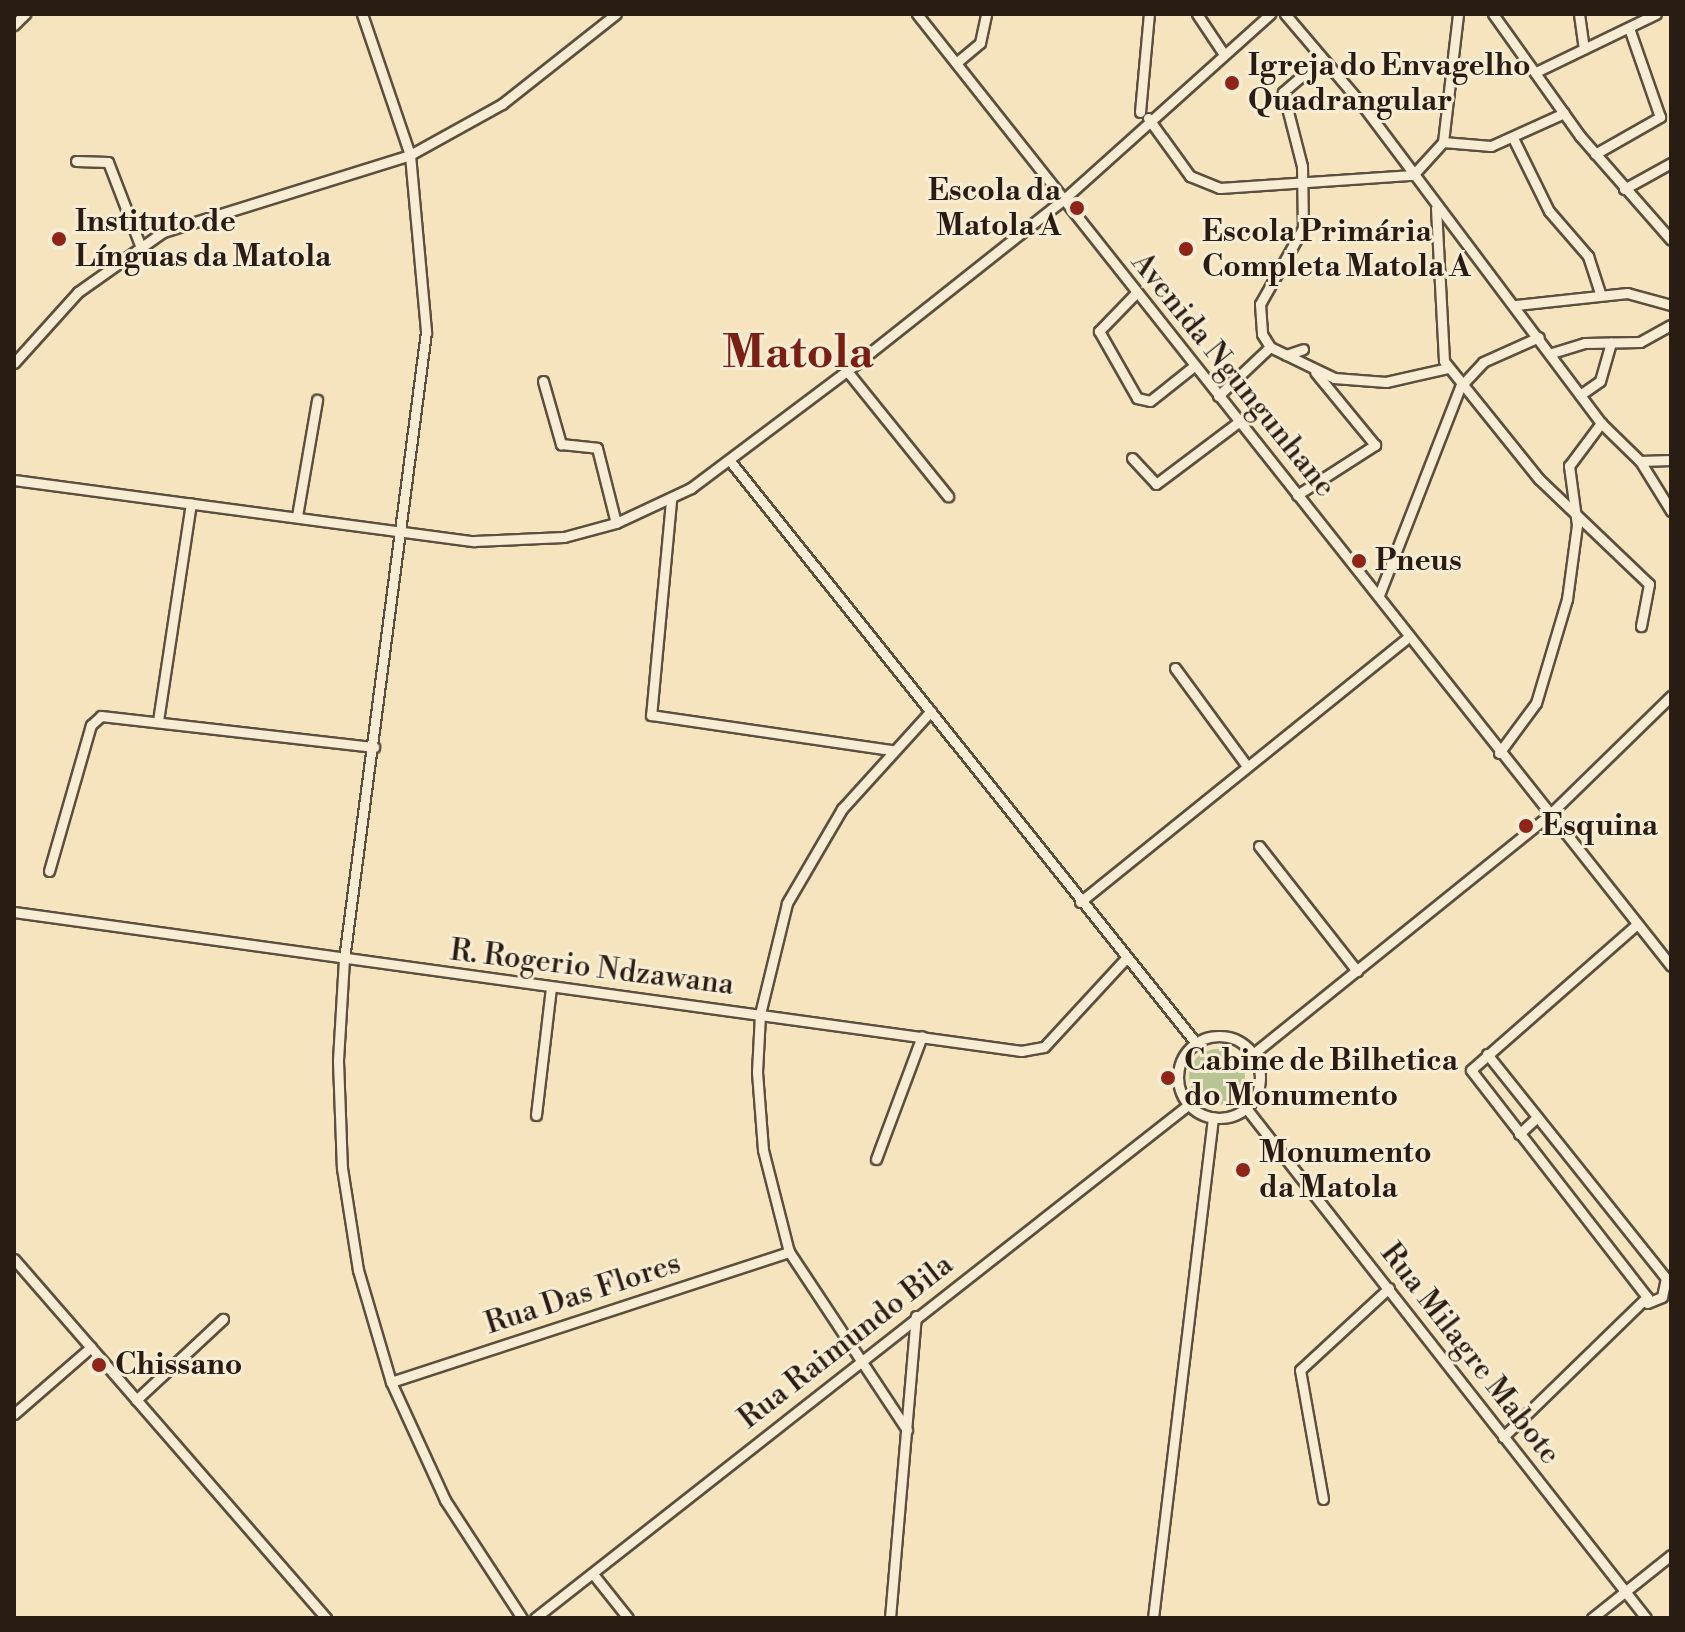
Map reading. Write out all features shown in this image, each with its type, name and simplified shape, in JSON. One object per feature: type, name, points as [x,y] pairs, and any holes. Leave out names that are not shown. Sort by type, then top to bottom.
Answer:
[{"type":"street","points":[[14,25],[25,14]]},
{"type":"street","points":[[362,14],[410,155],[426,332],[403,533],[344,959],[337,1077],[342,1168],[358,1270],[391,1382],[445,1500],[522,1618]]},
{"type":"street","points":[[14,363],[78,292],[140,245],[205,215],[410,155],[502,104],[616,14]]},
{"type":"street","name":"Avenida Ngungunhane","points":[[917,14],[1075,213],[1135,294],[1357,566],[1408,637],[1548,816]]},
{"type":"street","points":[[956,63],[980,43],[986,14]]},
{"type":"street","points":[[1149,14],[1144,115],[1179,164],[1206,184],[1233,190],[1413,175],[1443,142],[1458,14]]},
{"type":"street","points":[[1197,14],[1223,53]]},
{"type":"street","points":[[14,480],[297,516],[403,533],[526,541],[616,523],[671,501],[730,461],[847,371],[1064,199],[1144,115],[1270,14]]},
{"type":"street","points":[[1285,14],[1319,61],[1516,305],[1601,423],[1640,461],[1671,511]]},
{"type":"street","points":[[1493,14],[1538,71],[1595,154],[1624,189],[1669,233]]},
{"type":"street","points":[[1579,14],[1584,49]]},
{"type":"street","points":[[1538,71],[1656,14]]},
{"type":"street","points":[[1595,154],[1660,117],[1629,28]]},
{"type":"street","points":[[1297,495],[1375,445],[1315,372],[1270,347],[1257,314],[1303,228],[1302,183],[1283,92],[1319,61]]},
{"type":"street","points":[[1443,142],[1479,148],[1514,140],[1564,113]]},
{"type":"street","points":[[1514,140],[1549,211],[1588,256],[1600,293]]},
{"type":"street","points":[[76,161],[108,162],[140,245]]},
{"type":"street","points":[[1624,189],[1671,163]]},
{"type":"street","points":[[1436,208],[1436,305],[1448,368],[1460,387],[1578,515],[1649,584],[1641,626]]},
{"type":"street","points":[[1516,305],[1600,293],[1671,305]]},
{"type":"street","points":[[1135,294],[1099,331],[1137,398],[1150,401],[1194,366]]},
{"type":"street","points":[[1552,353],[1611,343],[1640,342],[1671,325]]},
{"type":"street","points":[[1379,595],[1460,387],[1483,362],[1539,337]]},
{"type":"street","points":[[1580,395],[1600,381],[1611,343]]},
{"type":"street","points":[[1218,396],[1270,347]]},
{"type":"street","points":[[1286,355],[1303,349]]},
{"type":"street","points":[[1315,372],[1386,382],[1448,368]]},
{"type":"street","points":[[847,371],[948,496]]},
{"type":"street","points":[[543,381],[561,444],[597,448],[616,523]]},
{"type":"street","points":[[297,516],[317,400]]},
{"type":"street","points":[[1132,458],[1156,484],[1240,421]]},
{"type":"street","points":[[1499,753],[1534,711],[1567,599],[1578,515],[1569,466],[1601,423]]},
{"type":"street","points":[[1640,461],[1671,460]]},
{"type":"street","points":[[730,461],[1080,902],[1196,1043]]},
{"type":"street","points":[[671,501],[651,715],[891,750]]},
{"type":"street","points":[[158,721],[191,503]]},
{"type":"street","points":[[1080,902],[1408,637]]},
{"type":"street","points":[[1175,668],[1247,766]]},
{"type":"street","points":[[1253,1054],[1548,816],[1671,696]]},
{"type":"street","points":[[907,1430],[858,1362],[789,1252],[759,1121],[760,1014],[794,889],[842,809],[891,750],[931,711]]},
{"type":"street","points":[[49,871],[91,725],[101,716],[374,747]]},
{"type":"street","points":[[1548,816],[1671,966]]},
{"type":"street","points":[[1259,846],[1357,971]]},
{"type":"street","name":"R. Rogerio Ndzawana","points":[[14,912],[551,987],[1036,1050],[1126,958]]},
{"type":"street","points":[[1637,924],[1487,1054],[1472,1073],[1647,1303]]},
{"type":"street","points":[[536,1115],[551,987]]},
{"type":"street","points":[[876,1159],[922,1036]]},
{"type":"street","points":[[1224,1037],[1253,1054],[1259,1088],[1246,1108],[1213,1118],[1188,1105],[1178,1072],[1196,1043],[1224,1037]]},
{"type":"street","points":[[1487,1054],[1666,1278],[1662,1297],[1647,1303],[1503,1437]]},
{"type":"street","name":"Rua Raimundo Bila","points":[[535,1618],[1188,1105]]},
{"type":"street","name":"Rua Milagre Mabote","points":[[1246,1108],[1646,1618]]},
{"type":"street","points":[[1519,1134],[1537,1117]]},
{"type":"street","points":[[1153,1618],[1213,1118]]},
{"type":"street","name":"Rua Das Flores","points":[[391,1382],[789,1252]]},
{"type":"street","points":[[14,1259],[326,1618]]},
{"type":"street","points":[[1323,1499],[1300,1370],[1389,1288]]},
{"type":"street","points":[[890,1618],[916,1316]]},
{"type":"street","points":[[136,1400],[223,1319]]},
{"type":"street","points":[[14,1414],[91,1347]]},
{"type":"street","points":[[1592,1618],[1671,1555]]},
{"type":"street","points":[[593,1574],[628,1618]]},
{"type":"green space","points":[[1217,1049],[1237,1057],[1245,1077],[1237,1097],[1217,1105],[1197,1097],[1189,1077],[1197,1057]]},
{"type":"place","name":"Igreja do Envagelho Quadrangular","points":[[1232,83]]},
{"type":"place","name":"Escola da Matola A","points":[[1077,208]]},
{"type":"place","name":"Instituto de Línguas da Matola","points":[[59,239]]},
{"type":"place","name":"Escola Primária Completa Matola A","points":[[1186,249]]},
{"type":"place","name":"Pneus","points":[[1359,561]]},
{"type":"place","name":"Esquina","points":[[1526,826]]},
{"type":"place","name":"Cabine de Bilhetica do Monumento","points":[[1168,1078]]},
{"type":"place","name":"Monumento da Matola","points":[[1243,1170]]},
{"type":"place","name":"Chissano","points":[[99,1365]]},
{"type":"district","name":"Matola","points":[[798,353]]}]
